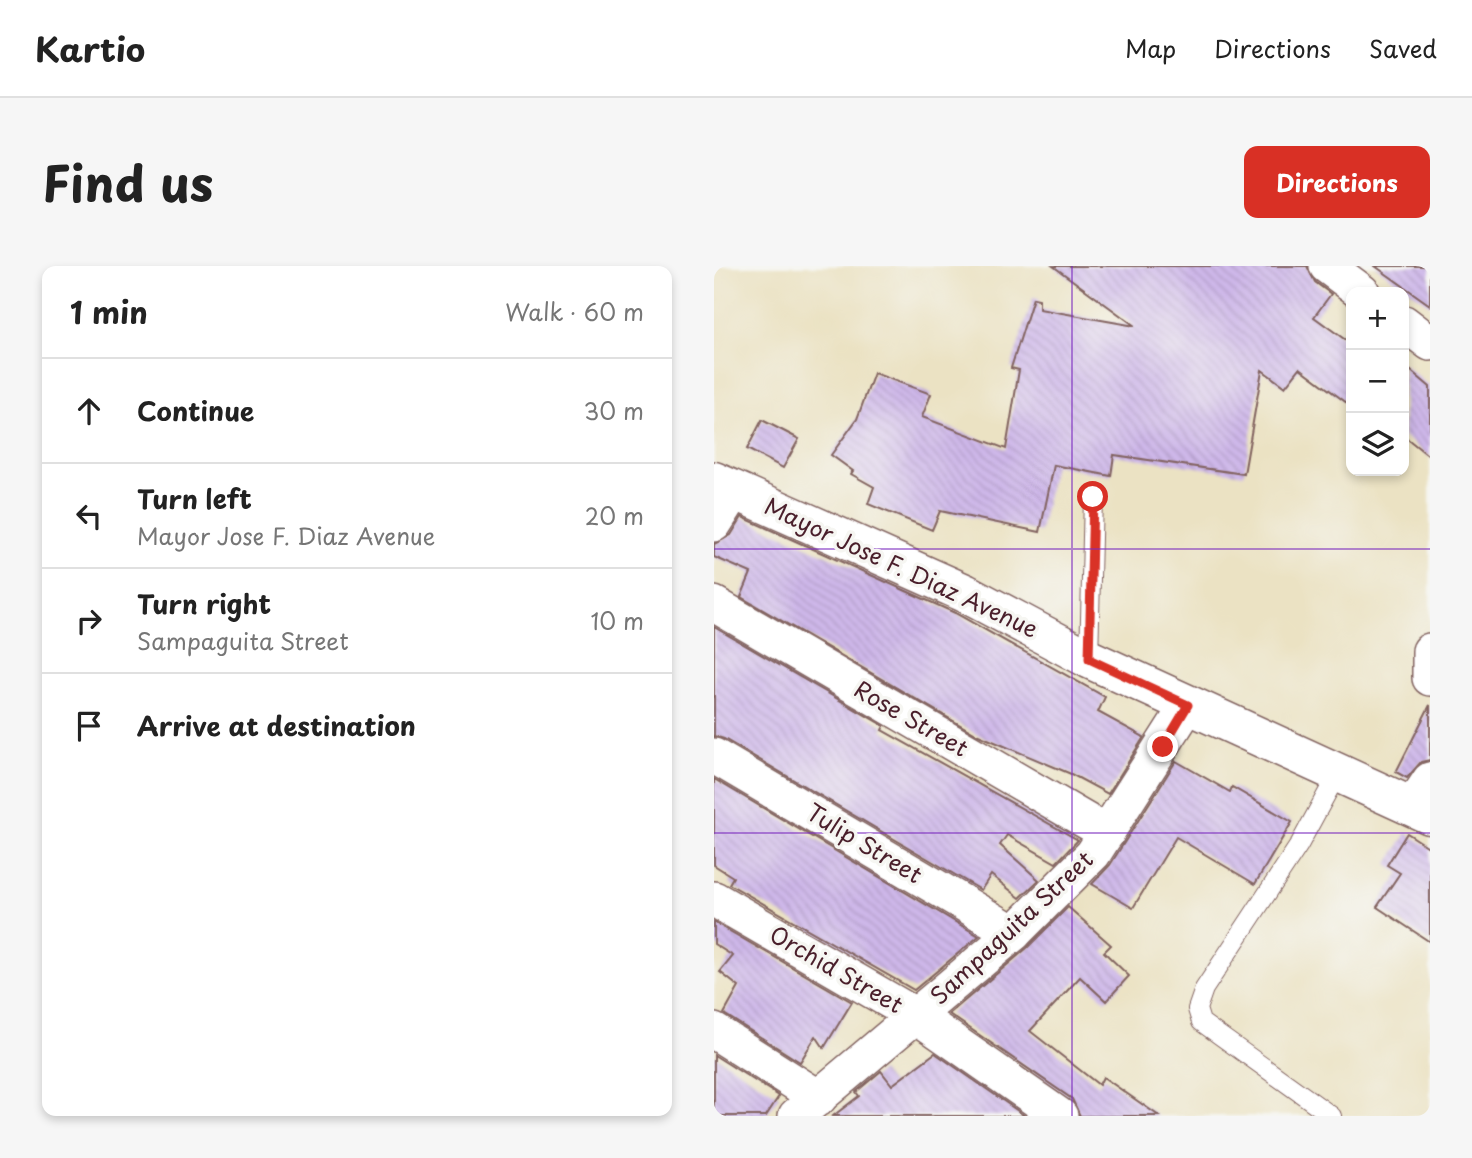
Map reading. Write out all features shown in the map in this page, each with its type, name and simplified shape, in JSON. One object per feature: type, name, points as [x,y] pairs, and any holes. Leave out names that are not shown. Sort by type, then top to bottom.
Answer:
[{"type":"street","points":[[1327,266],[1355,287]]},
{"type":"street","points":[[1409,327],[1430,343]]},
{"type":"street","points":[[714,524],[724,486]]},
{"type":"street","name":"Mayor Jose F. Diaz Avenue","points":[[724,486],[965,593],[1089,659],[1338,773],[1424,801]]},
{"type":"street","name":"Rose Street","points":[[714,604],[1107,833]]},
{"type":"street","points":[[1430,651],[1430,678]]},
{"type":"street","name":"Sampaguita Street","points":[[807,1107],[918,1017],[1014,933],[1093,854],[1188,705]]},
{"type":"street","name":"Tulip Street","points":[[714,756],[1014,933]]},
{"type":"street","name":"Orchid Street","points":[[714,899],[918,1017],[1060,1116]]},
{"type":"street","points":[[714,1031],[807,1107]]},
{"type":"lane","points":[[1089,659],[1093,497]]},
{"type":"lane","points":[[1332,1116],[1201,1023],[1197,1009],[1204,989],[1299,845],[1338,773]]},
{"type":"building","points":[[1053,266],[1307,266],[1315,282],[1331,294],[1314,317],[1346,340],[1346,402],[1300,368],[1285,387],[1262,370],[1244,474],[1114,455],[1111,476],[1054,465],[1040,532],[940,511],[932,530],[868,504],[874,487],[851,474],[853,471],[831,455],[857,419],[874,373],[931,394],[922,417],[1006,449],[1019,370],[1011,368],[1033,298],[1039,299],[1039,309],[1135,326]]},
{"type":"building","points":[[1375,266],[1430,266],[1430,305],[1409,290],[1409,287],[1405,287]]},
{"type":"building","points":[[1409,369],[1430,387],[1430,457],[1409,440]]},
{"type":"building","points":[[762,420],[799,439],[783,468],[747,449]]},
{"type":"building","points":[[742,517],[955,613],[1105,697],[1098,712],[1144,737],[1108,794],[1071,774],[976,734],[741,597],[751,573],[714,557],[714,544],[731,535]]},
{"type":"building","points":[[714,627],[884,726],[882,730],[1078,840],[1056,863],[1007,835],[1000,845],[1039,880],[1020,898],[991,875],[981,890],[724,739],[714,736]]},
{"type":"building","points":[[1430,705],[1430,760],[1421,762],[1407,778],[1396,772]]},
{"type":"building","points":[[1176,761],[1230,792],[1232,787],[1292,822],[1255,884],[1176,837],[1133,908],[1092,884],[1110,865]]},
{"type":"building","points":[[714,779],[979,936],[914,990],[729,884],[733,877],[714,865]]},
{"type":"building","points":[[1407,833],[1430,848],[1430,942],[1377,907],[1400,873],[1387,865]]},
{"type":"building","points":[[1068,907],[1111,945],[1104,952],[1129,976],[1106,1001],[1080,977],[1030,1031],[1099,1085],[1103,1077],[1159,1116],[1080,1116],[1072,1099],[949,1014],[1027,948]]},
{"type":"building","points":[[714,922],[852,1002],[824,1048],[816,1036],[800,1062],[724,1014],[739,987],[720,972],[733,956],[714,944]]},
{"type":"building","points":[[935,1053],[1025,1116],[833,1116],[859,1096],[856,1092],[881,1071],[892,1085]]},
{"type":"building","points":[[714,1055],[779,1096],[766,1116],[714,1116]]},
{"type":"route","points":[[1093,497],[1087,638],[1089,659],[1188,705],[1163,747]]}]
